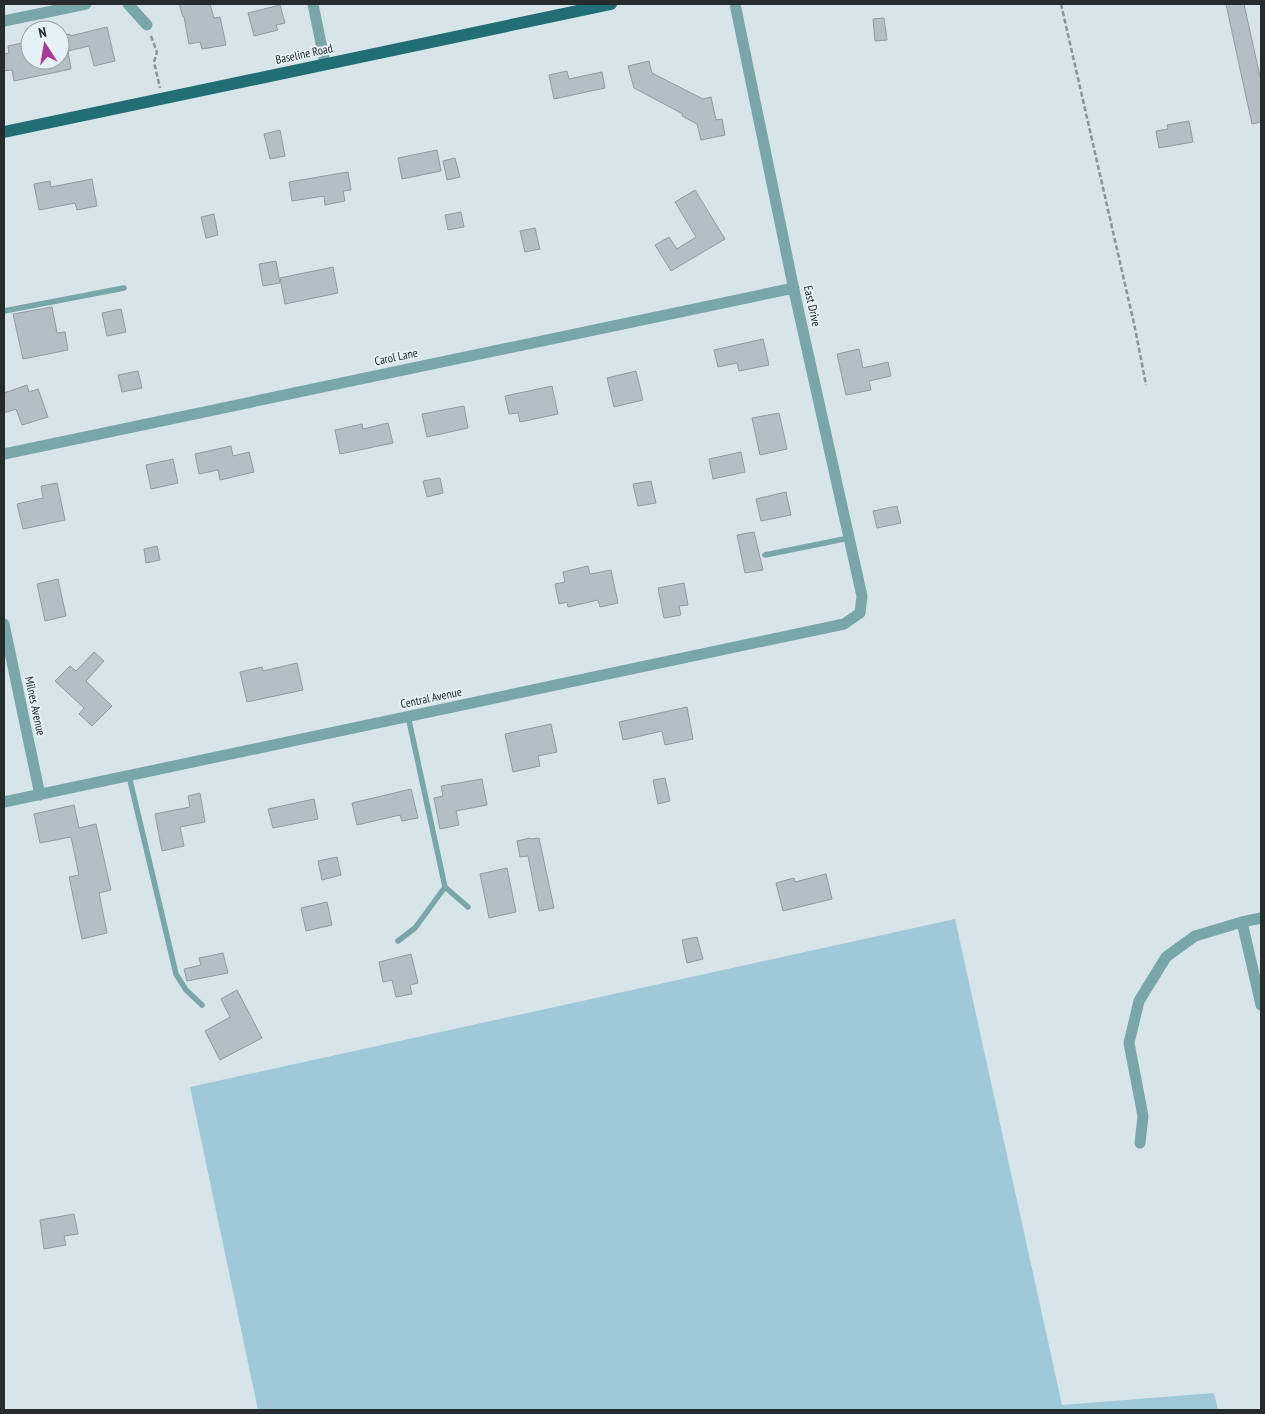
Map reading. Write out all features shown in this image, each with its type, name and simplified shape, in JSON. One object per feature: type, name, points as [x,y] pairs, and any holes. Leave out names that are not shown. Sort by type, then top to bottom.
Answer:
[{"type":"main road","name":"Baseline Road","points":[[4,132],[611,4]]},
{"type":"street","points":[[4,21],[86,4]]},
{"type":"street","points":[[128,4],[147,25]]},
{"type":"street","points":[[313,4],[325,64]]},
{"type":"street","name":"East Drive","points":[[735,4],[794,288],[862,596],[860,613]]},
{"type":"street","name":"Carol Lane","points":[[4,454],[794,288]]},
{"type":"street","name":"Central Avenue","points":[[4,802],[844,624],[860,613]]},
{"type":"street","name":"Milnes Avenue","points":[[4,624],[40,795]]},
{"type":"street","points":[[1140,1143],[1143,1116],[1129,1043],[1139,1001],[1166,957],[1195,936],[1261,918]]},
{"type":"street","points":[[1242,922],[1261,1005]]},
{"type":"lane","points":[[4,312],[124,288]]},
{"type":"lane","points":[[765,556],[849,538]]},
{"type":"lane","points":[[408,716],[445,887],[468,907]]},
{"type":"lane","points":[[129,776],[176,974],[186,990],[202,1005]]},
{"type":"lane","points":[[398,941],[415,928],[445,887]]},
{"type":"path","points":[[1061,4],[1135,328],[1146,385]]},
{"type":"path","points":[[147,25],[158,52],[154,62],[162,98]]},
{"type":"shaded area","points":[[955,919],[1062,1405],[1214,1393],[1218,1410],[258,1410],[190,1087]]},
{"type":"building","points":[[179,4],[210,4],[214,18],[220,17],[226,45],[202,49],[200,42],[189,44],[184,17]]},
{"type":"building","points":[[1226,4],[1244,4],[1261,81],[1261,122],[1252,124]]},
{"type":"building","points":[[280,5],[285,23],[276,25],[278,30],[254,36],[248,13]]},
{"type":"building","points":[[884,18],[887,40],[875,41],[873,19]]},
{"type":"building","points":[[107,27],[115,61],[94,66],[89,46],[70,51],[70,36]]},
{"type":"building","points":[[20,43],[20,70],[66,70],[14,81],[12,70],[4,71],[4,54],[9,53],[8,46]]},
{"type":"building","points":[[649,61],[652,73],[703,99],[711,97],[716,120],[722,119],[725,135],[701,140],[697,124],[682,116],[683,114],[634,88],[628,66]]},
{"type":"building","points":[[567,71],[569,79],[602,72],[605,88],[554,99],[549,75]]},
{"type":"building","points":[[1189,121],[1193,142],[1159,148],[1156,131],[1168,129],[1167,125]]},
{"type":"building","points":[[280,130],[285,156],[270,159],[264,134]]},
{"type":"building","points":[[437,150],[441,171],[402,179],[398,158]]},
{"type":"building","points":[[455,158],[460,177],[447,180],[443,161]]},
{"type":"building","points":[[348,172],[351,190],[343,191],[345,201],[325,205],[324,196],[292,201],[289,182]]},
{"type":"building","points":[[92,179],[97,206],[77,210],[75,203],[39,210],[34,184],[50,181],[51,187]]},
{"type":"building","points":[[695,190],[725,239],[671,271],[655,245],[669,237],[677,249],[696,237],[675,202]]},
{"type":"building","points":[[461,212],[464,227],[448,230],[445,215]]},
{"type":"building","points":[[214,214],[218,235],[206,238],[201,217]]},
{"type":"building","points":[[535,228],[540,249],[525,252],[520,231]]},
{"type":"building","points":[[276,261],[280,283],[263,286],[259,264]]},
{"type":"building","points":[[333,267],[338,293],[285,304],[280,278]]},
{"type":"building","points":[[52,307],[57,333],[65,332],[68,350],[23,359],[13,314]]},
{"type":"building","points":[[121,309],[126,332],[107,336],[102,313]]},
{"type":"building","points":[[763,339],[769,365],[739,371],[737,363],[718,367],[714,350]]},
{"type":"building","points":[[859,349],[863,368],[888,362],[891,376],[869,381],[871,390],[846,395],[837,354]]},
{"type":"building","points":[[138,371],[142,388],[122,392],[118,375]]},
{"type":"building","points":[[636,371],[643,400],[614,407],[607,378]]},
{"type":"building","points":[[27,385],[29,392],[38,389],[48,417],[22,425],[16,409],[4,413],[4,393]]},
{"type":"building","points":[[552,386],[558,414],[520,422],[518,413],[509,414],[505,396]]},
{"type":"building","points":[[464,406],[468,428],[427,437],[422,414]]},
{"type":"building","points":[[779,413],[787,449],[760,455],[752,418]]},
{"type":"building","points":[[388,423],[393,443],[340,454],[335,430],[362,424],[363,429]]},
{"type":"building","points":[[231,446],[233,456],[249,452],[254,472],[220,480],[218,470],[199,474],[195,454]]},
{"type":"building","points":[[741,452],[745,472],[713,479],[709,459]]},
{"type":"building","points":[[173,459],[178,483],[151,489],[146,465]]},
{"type":"building","points":[[440,478],[443,493],[427,497],[423,481]]},
{"type":"building","points":[[651,481],[656,503],[638,506],[633,484]]},
{"type":"building","points":[[57,483],[65,520],[23,529],[17,504],[43,498],[41,486]]},
{"type":"building","points":[[786,492],[791,515],[761,521],[756,499]]},
{"type":"building","points":[[897,506],[901,523],[877,528],[873,511]]},
{"type":"building","points":[[754,532],[763,570],[745,573],[737,535]]},
{"type":"building","points":[[157,546],[160,560],[146,563],[144,549]]},
{"type":"building","points":[[588,566],[590,574],[611,570],[618,603],[600,607],[598,600],[568,607],[567,602],[559,604],[555,584],[565,582],[563,572]]},
{"type":"building","points":[[58,579],[66,616],[45,621],[37,584]]},
{"type":"building","points":[[684,583],[688,605],[679,606],[681,615],[664,618],[658,588]]},
{"type":"building","points":[[94,652],[104,661],[86,681],[112,706],[92,726],[79,714],[84,708],[55,681],[70,666],[76,671]]},
{"type":"building","points":[[297,663],[303,690],[247,702],[240,672],[262,667],[263,671]]},
{"type":"building","points":[[687,707],[693,739],[665,745],[662,731],[623,740],[619,722]]},
{"type":"building","points":[[551,724],[557,752],[538,756],[540,766],[513,772],[505,734]]},
{"type":"building","points":[[665,778],[670,801],[658,804],[653,780]]},
{"type":"building","points":[[482,779],[487,805],[456,811],[459,825],[440,829],[434,798],[443,796],[441,786]]},
{"type":"building","points":[[411,789],[418,818],[402,821],[400,815],[357,825],[352,803]]},
{"type":"building","points":[[200,793],[205,822],[180,827],[184,846],[162,851],[155,814],[190,807],[188,796]]},
{"type":"building","points":[[314,799],[318,819],[273,828],[268,809]]},
{"type":"building","points":[[74,805],[79,828],[96,824],[111,890],[99,893],[107,933],[82,939],[69,877],[79,875],[71,837],[40,843],[34,814]]},
{"type":"building","points":[[539,838],[554,908],[539,911],[528,856],[520,857],[517,841]]},
{"type":"building","points":[[337,857],[341,875],[322,880],[318,861]]},
{"type":"building","points":[[507,868],[516,912],[489,918],[480,874]]},
{"type":"building","points":[[826,874],[832,899],[783,911],[776,883],[794,878],[795,882]]},
{"type":"building","points":[[327,902],[332,925],[306,931],[301,908]]},
{"type":"building","points":[[697,937],[703,959],[687,963],[682,940]]},
{"type":"building","points":[[223,953],[228,973],[187,981],[184,969],[201,965],[199,958]]},
{"type":"building","points":[[411,954],[418,983],[410,985],[412,994],[396,997],[392,980],[383,982],[379,962]]},
{"type":"building","points":[[237,990],[262,1038],[220,1060],[205,1031],[230,1017],[221,999]]},
{"type":"building","points":[[74,1214],[78,1234],[64,1236],[66,1245],[44,1249],[40,1220]]}]
